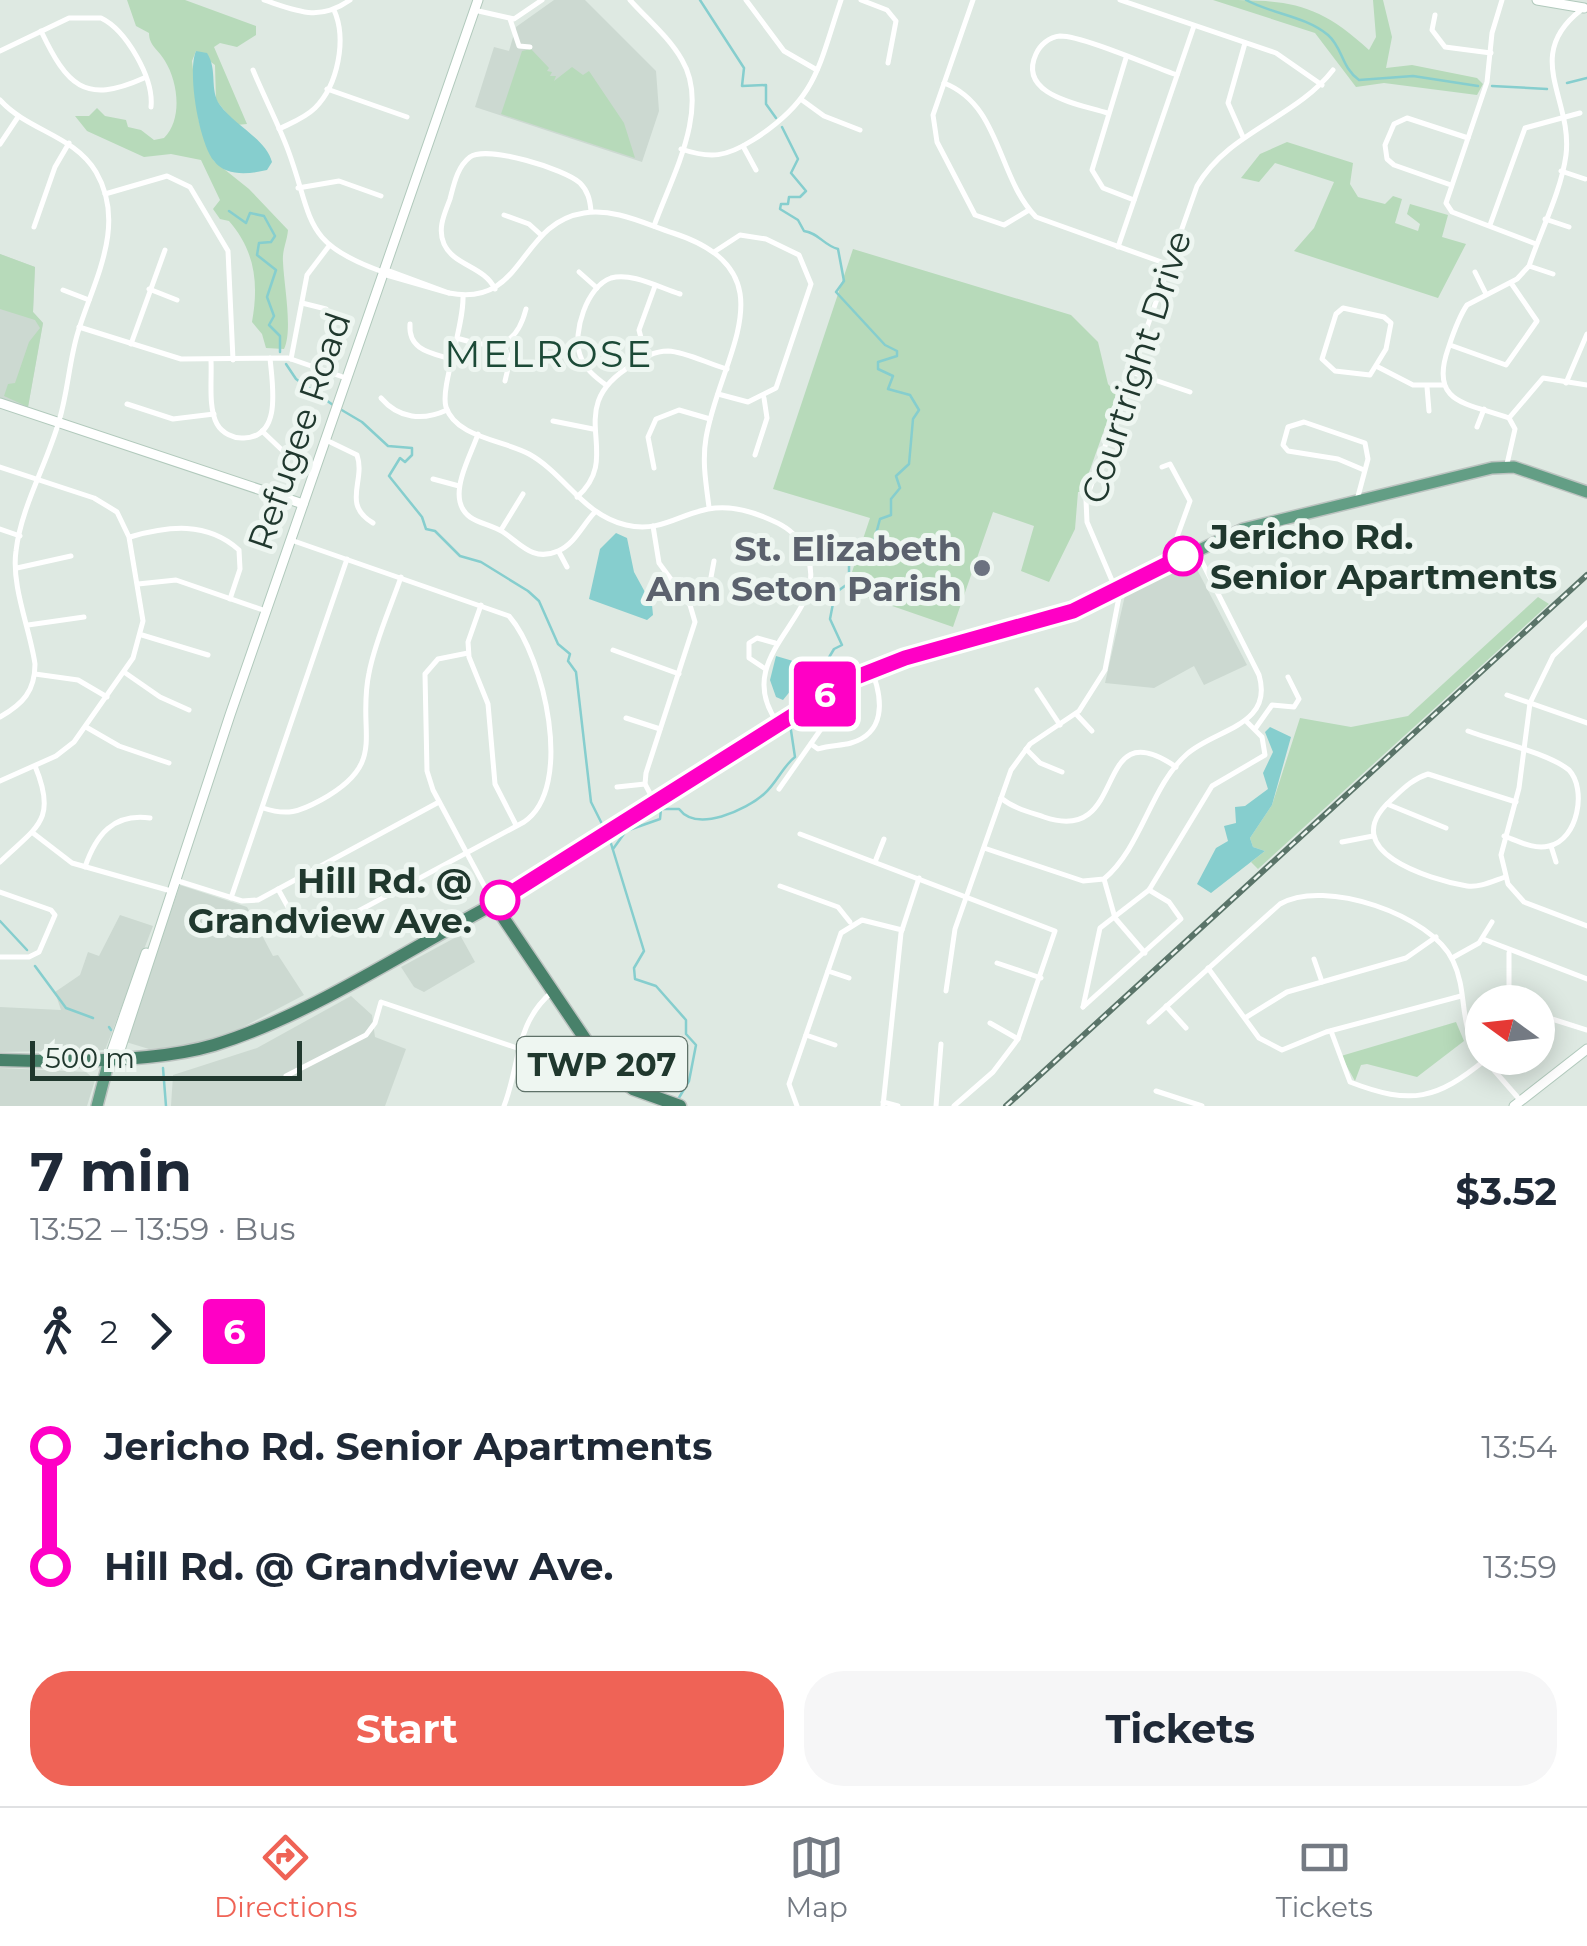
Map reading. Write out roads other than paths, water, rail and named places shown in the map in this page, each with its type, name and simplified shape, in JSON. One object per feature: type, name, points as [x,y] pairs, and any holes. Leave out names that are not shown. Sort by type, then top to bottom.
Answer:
[{"type":"highway","name":"TWP 207","points":[[494,904],[551,993],[608,1070],[633,1089],[670,1105]]},
{"type":"highway","points":[[0,1062],[113,1059],[189,1050],[267,1026],[494,904]]},
{"type":"main road","points":[[1536,0],[1583,7]]},
{"type":"main road","name":"Refugee Road","points":[[113,1059],[140,968],[174,880],[476,5]]},
{"type":"main road","points":[[0,403],[302,504]]},
{"type":"main road","points":[[494,904],[786,719],[871,670],[1062,614],[1243,529],[1507,467],[1587,492]]},
{"type":"main road","name":"Refugee Road","points":[[97,1106],[170,890]]},
{"type":"main road","points":[[1517,1103],[1587,1049]]},
{"type":"street","points":[[264,0],[307,14],[334,10],[350,0]]},
{"type":"street","points":[[510,20],[542,0]]},
{"type":"street","points":[[630,0],[675,48],[687,71],[692,108],[654,226]]},
{"type":"street","points":[[746,0],[784,51],[817,70]]},
{"type":"street","points":[[681,149],[715,157],[743,146],[802,100],[817,70],[841,0]]},
{"type":"street","points":[[860,0],[886,10],[896,21],[888,62]]},
{"type":"street","points":[[973,0],[933,115],[934,134],[975,215],[990,224],[1004,225],[1029,210]]},
{"type":"street","points":[[1120,0],[1295,62],[1322,84]]},
{"type":"street","points":[[1502,0],[1490,75],[1451,185],[1448,208],[1536,244]]},
{"type":"street","points":[[476,5],[510,20],[519,46],[530,47]]},
{"type":"street","points":[[1507,467],[1515,428],[1509,418],[1451,396],[1443,385],[1442,367],[1461,314],[1529,266],[1562,171],[1566,147],[1553,47],[1562,27],[1583,7]]},
{"type":"street","points":[[279,129],[311,112],[327,89],[342,40],[334,10]]},
{"type":"street","points":[[1435,15],[1432,30],[1445,47],[1491,53]]},
{"type":"street","points":[[0,51],[75,16],[101,18],[122,34],[144,78],[151,107]]},
{"type":"street","points":[[1118,247],[1194,26]]},
{"type":"street","points":[[41,31],[59,68],[78,85],[109,90],[144,78]]},
{"type":"street","points":[[1106,113],[1042,90],[1033,76],[1036,54],[1050,38],[1060,36],[1177,76]]},
{"type":"street","points":[[1244,137],[1228,104],[1245,43]]},
{"type":"street","points":[[1126,58],[1092,159],[1095,180],[1103,188],[1134,200]]},
{"type":"street","points":[[252,70],[279,129],[309,220],[330,246],[383,272],[449,294],[463,296],[495,289],[511,276],[540,235],[565,218],[591,212],[616,214],[654,226],[714,252],[732,272],[742,303],[741,326],[710,419],[704,457],[709,507]]},
{"type":"street","name":"Courtright Drive","points":[[1118,590],[1087,522],[1086,500],[1167,264],[1207,169],[1244,137],[1322,84],[1333,70]]},
{"type":"street","points":[[944,82],[963,90],[979,108],[1029,210],[1046,223],[1167,264]]},
{"type":"street","points":[[327,89],[407,117]]},
{"type":"street","points":[[0,100],[18,117],[69,144],[92,166],[106,194],[108,243],[80,327],[59,422],[20,536],[17,568],[34,674],[24,699],[0,717]]},
{"type":"street","points":[[802,100],[824,116],[860,130]]},
{"type":"street","points":[[1490,225],[1525,128],[1580,114]]},
{"type":"street","points":[[0,144],[18,117]]},
{"type":"street","points":[[1451,185],[1385,160],[1385,145],[1398,118],[1410,118],[1468,138]]},
{"type":"street","points":[[34,227],[55,167],[69,144]]},
{"type":"street","points":[[743,146],[756,170]]},
{"type":"street","points":[[495,289],[487,276],[451,253],[442,239],[444,213],[468,159],[492,152],[568,176],[584,188],[591,212]]},
{"type":"street","points":[[1562,171],[1585,179]]},
{"type":"street","points":[[106,194],[162,176],[178,177],[190,187],[228,251],[234,360]]},
{"type":"street","points":[[298,188],[339,181],[380,196]]},
{"type":"street","points":[[504,216],[529,224],[540,235]]},
{"type":"street","points":[[1546,219],[1569,226]]},
{"type":"street","points":[[714,252],[734,236],[756,236],[791,248],[808,268],[811,290],[776,388],[764,398],[743,402],[718,394]]},
{"type":"street","points":[[291,359],[310,270],[330,246]]},
{"type":"street","points":[[131,344],[165,250]]},
{"type":"street","points":[[1529,266],[1554,274]]},
{"type":"street","points":[[579,272],[596,288]]},
{"type":"street","points":[[1475,272],[1486,294]]},
{"type":"street","points":[[606,385],[586,367],[578,347],[580,326],[596,288],[620,277],[680,294]]},
{"type":"street","points":[[1450,345],[1506,365],[1510,362],[1518,340],[1536,321],[1511,282]]},
{"type":"street","points":[[646,357],[639,330],[655,286]]},
{"type":"street","points":[[149,289],[177,300]]},
{"type":"street","points":[[63,290],[89,300]]},
{"type":"street","points":[[463,296],[460,339],[445,388],[448,410],[460,425],[530,454],[595,512],[623,524],[653,526],[709,507],[733,507],[788,529],[804,548],[810,571],[804,601],[795,623],[776,643],[764,668],[764,696],[786,719]]},
{"type":"street","points":[[302,303],[326,309]]},
{"type":"street","points":[[460,339],[486,346],[504,345],[517,334],[526,308]]},
{"type":"street","points":[[1340,309],[1384,317],[1391,323],[1378,367],[1370,375],[1356,376],[1324,363],[1322,353],[1340,309]]},
{"type":"street","points":[[410,324],[415,346],[454,360]]},
{"type":"street","points":[[80,327],[181,359],[291,359],[346,378]]},
{"type":"street","points":[[1566,383],[1587,334]]},
{"type":"street","points":[[504,345],[510,360],[506,382]]},
{"type":"street","points":[[578,497],[596,471],[596,405],[606,385],[646,357],[675,352],[727,369]]},
{"type":"street","points":[[212,360],[214,414],[220,428],[234,437],[249,438],[262,431],[272,417],[270,358]]},
{"type":"street","points":[[1378,367],[1398,381],[1427,388],[1443,385]]},
{"type":"street","points":[[1131,372],[1190,392]]},
{"type":"street","points":[[1509,418],[1543,378],[1587,384]]},
{"type":"street","points":[[1427,388],[1428,411]]},
{"type":"street","points":[[381,398],[413,417],[448,410]]},
{"type":"street","points":[[755,455],[768,418],[764,398]]},
{"type":"street","points":[[127,404],[173,419],[214,414]]},
{"type":"street","points":[[1476,427],[1484,409]]},
{"type":"street","points":[[654,468],[648,438],[656,419],[680,410],[710,419]]},
{"type":"street","points":[[552,421],[594,429]]},
{"type":"street","points":[[1357,500],[1364,470],[1368,448],[1357,438],[1304,422],[1288,427],[1283,444],[1288,451],[1338,459],[1364,470]]},
{"type":"street","points":[[262,431],[283,451]]},
{"type":"street","points":[[478,434],[460,486],[464,512],[500,530],[528,551],[558,552],[595,512]]},
{"type":"street","points":[[325,440],[357,455],[360,468],[354,498],[360,512],[373,523]]},
{"type":"street","points":[[1162,467],[1170,464],[1190,501],[1177,538],[1183,556]]},
{"type":"street","points":[[0,467],[108,505],[123,521],[130,537],[138,584],[142,635],[124,672],[86,727],[62,753],[0,781]]},
{"type":"street","points":[[434,478],[460,486]]},
{"type":"street","points":[[500,530],[523,494]]},
{"type":"street","points":[[653,526],[662,568],[690,605],[695,627],[645,784],[656,804]]},
{"type":"street","points":[[130,537],[189,527],[229,541],[239,550],[240,564],[230,599]]},
{"type":"street","points":[[0,529],[20,536]]},
{"type":"street","points":[[804,548],[826,536]]},
{"type":"street","points":[[278,889],[299,927],[314,932],[517,826],[538,810],[550,786],[544,694],[513,620],[480,604],[291,540]]},
{"type":"street","points":[[1145,954],[1115,918],[1104,878],[1176,767],[1196,748],[1246,721],[1260,702],[1261,680],[1196,550]]},
{"type":"street","points":[[558,552],[568,567]]},
{"type":"street","points":[[17,568],[72,556]]},
{"type":"street","points":[[231,898],[347,559]]},
{"type":"street","points":[[690,605],[709,588],[714,561]]},
{"type":"street","points":[[262,808],[280,814],[300,811],[342,788],[360,769],[368,748],[368,674],[401,577]]},
{"type":"street","points":[[138,584],[176,580],[266,611]]},
{"type":"street","points":[[771,588],[804,601]]},
{"type":"street","points":[[946,991],[951,942],[1001,798],[1026,748],[1076,714],[1105,670],[1104,655],[1118,616],[1118,590]]},
{"type":"street","points":[[480,604],[468,653],[488,704],[494,782],[517,826]]},
{"type":"street","points":[[28,625],[63,617],[84,618]]},
{"type":"street","points":[[1587,623],[1547,665],[1530,703],[1516,802],[1501,855],[1505,877],[1529,905],[1587,926]]},
{"type":"street","points":[[142,635],[208,655]]},
{"type":"street","points":[[764,668],[749,658],[749,643],[757,638],[776,643]]},
{"type":"street","points":[[613,650],[679,674]]},
{"type":"street","points":[[468,653],[438,659],[424,679],[428,771],[439,802],[494,904]]},
{"type":"street","points":[[811,744],[818,750],[848,744],[864,738],[874,726],[881,699],[871,670]]},
{"type":"street","points":[[124,672],[160,698],[189,710]]},
{"type":"street","points":[[34,674],[78,680],[107,697]]},
{"type":"street","points":[[1255,730],[1272,706],[1294,707],[1299,699],[1288,677]]},
{"type":"street","points":[[1037,690],[1060,725]]},
{"type":"street","points":[[779,789],[847,692]]},
{"type":"street","points":[[1507,694],[1587,723]]},
{"type":"street","points":[[1076,714],[1092,731]]},
{"type":"street","points":[[626,718],[660,730]]},
{"type":"street","points":[[1149,890],[1169,902],[1181,919],[1083,1007],[1100,928],[1149,890],[1212,786],[1265,755],[1266,747],[1246,721]]},
{"type":"street","points":[[86,727],[118,746],[169,762]]},
{"type":"street","points":[[1468,731],[1564,766],[1581,780],[1581,799],[1565,838],[1551,846],[1536,846],[1504,836]]},
{"type":"street","points":[[1026,748],[1040,763],[1062,772]]},
{"type":"street","points":[[1001,798],[1060,822],[1076,823],[1092,811],[1123,761],[1134,752],[1150,750],[1176,767]]},
{"type":"street","points":[[0,862],[33,834],[46,803],[35,766]]},
{"type":"street","points":[[1505,877],[1466,886],[1398,863],[1383,854],[1373,836],[1375,819],[1414,779],[1434,774],[1516,802]]},
{"type":"street","points":[[618,786],[645,784]]},
{"type":"street","points":[[174,880],[253,901],[439,802]]},
{"type":"street","points":[[1387,804],[1446,828]]},
{"type":"street","points":[[85,867],[94,842],[109,826],[131,818],[150,818]]},
{"type":"street","points":[[33,834],[62,858],[170,890]]},
{"type":"street","points":[[800,834],[1050,927],[1056,938],[1018,1039],[993,1072],[954,1106]]},
{"type":"street","points":[[1342,842],[1373,836]]},
{"type":"street","points":[[875,862],[884,839]]},
{"type":"street","points":[[1551,846],[1556,862]]},
{"type":"street","points":[[984,848],[1083,881],[1104,878]]},
{"type":"street","points":[[898,1106],[883,1104],[902,930],[918,878]]},
{"type":"street","points":[[780,886],[838,907],[850,924]]},
{"type":"street","points":[[0,892],[51,910],[54,915],[39,952],[0,956]]},
{"type":"street","points":[[1149,1022],[1272,910],[1305,894],[1337,896],[1409,920],[1436,937],[1452,958],[1465,1014]]},
{"type":"street","points":[[797,1106],[790,1084],[839,938],[850,924],[869,920],[902,930]]},
{"type":"street","points":[[1452,958],[1483,939],[1492,922]]},
{"type":"street","points":[[1244,1018],[1279,996],[1406,958],[1436,937]]},
{"type":"street","points":[[1483,939],[1587,979]]},
{"type":"street","points":[[1509,952],[1509,985]]},
{"type":"street","points":[[1314,958],[1322,982]]},
{"type":"street","points":[[997,963],[1042,978]]},
{"type":"street","points":[[1208,968],[1262,1042],[1282,1050],[1331,1031],[1461,996]]},
{"type":"street","points":[[828,971],[849,978]]},
{"type":"street","points":[[504,1106],[517,1048],[534,1008],[551,993]]},
{"type":"street","points":[[286,1076],[366,1035],[375,1023],[381,1002],[517,1048]]},
{"type":"street","points":[[1166,1006],[1186,1028]]},
{"type":"street","points":[[1555,1020],[1587,1030]]},
{"type":"street","points":[[990,1023],[1018,1039]]},
{"type":"street","points":[[1331,1031],[1350,1082],[1406,1103],[1440,1098],[1465,1075]]},
{"type":"street","points":[[806,1035],[836,1044]]},
{"type":"street","points":[[936,1106],[941,1044]]},
{"type":"street","points":[[1496,1075],[1517,1103]]},
{"type":"street","points":[[1156,1092],[1202,1106]]},
{"type":"water","points":[[196,51],[207,53],[210,59],[220,105],[269,154],[272,162],[267,170],[232,172],[214,161],[199,124],[193,75]]},
{"type":"water","points":[[616,533],[627,538],[634,572],[652,605],[653,615],[647,620],[589,599],[600,549]]},
{"type":"water","points":[[776,656],[793,661],[808,658],[813,663],[783,700],[776,697],[770,680]]},
{"type":"water","points":[[1270,727],[1291,737],[1272,805],[1250,838],[1253,847],[1265,851],[1211,893],[1197,884],[1216,848],[1228,841],[1224,826],[1236,823],[1235,807],[1245,806],[1268,789],[1263,773],[1273,752],[1265,732]]},
{"type":"waterway","points":[[700,0],[744,68],[742,86],[766,85],[766,104],[776,118]]},
{"type":"waterway","points":[[1246,0],[1309,23],[1328,35],[1359,80],[1413,76],[1478,86]]},
{"type":"waterway","points":[[1567,83],[1587,78]]},
{"type":"waterway","points":[[1492,86],[1547,89]]},
{"type":"waterway","points":[[782,127],[798,159],[791,173],[806,191],[800,197],[789,197],[788,204],[781,204],[780,209],[798,220],[804,231],[838,249],[844,281],[836,292],[885,345],[897,351],[897,356],[878,362],[878,369],[893,376],[888,389],[910,395],[919,410],[913,419],[909,464],[896,476],[900,488],[891,499],[891,515],[880,519],[874,541],[856,540],[849,551],[849,583],[835,593],[830,619],[842,645],[834,649],[818,676],[806,681],[789,711]]},
{"type":"waterway","points":[[229,211],[246,223],[250,213],[264,216],[275,236],[271,242],[259,243],[257,255],[276,270],[267,297],[274,316],[269,325],[280,336],[280,352]]},
{"type":"waterway","points":[[286,364],[296,379],[333,405]]},
{"type":"waterway","points":[[340,409],[362,422],[388,446],[412,448],[412,455],[405,462],[400,458],[389,476],[422,517],[426,529],[435,531],[460,556],[481,562],[539,601],[558,644],[570,654],[568,661],[576,672],[591,802],[605,830]]},
{"type":"waterway","points":[[613,849],[626,831],[660,819],[661,809],[679,809],[687,816],[709,819],[756,800],[795,757],[790,724]]},
{"type":"waterway","points":[[609,837],[644,951],[634,968],[635,979],[656,986],[686,1020],[686,1034],[696,1045],[689,1081],[677,1101]]},
{"type":"waterway","points":[[0,921],[27,950]]},
{"type":"waterway","points":[[35,966],[66,1008],[93,1018]]},
{"type":"waterway","points":[[163,1068],[166,1106]]},
{"type":"railway","points":[[1006,1106],[1587,575]]},
{"type":"place","name":"Jericho Rd. Senior Apartments","points":[[1183,556]]},
{"type":"place","name":"St. Elizabeth Ann Seton Parish","points":[[982,568]]},
{"type":"place","name":"Hill Rd. @ Grandview Ave.","points":[[500,900]]},
{"type":"district","name":"MELROSE","points":[[549,353]]}]
